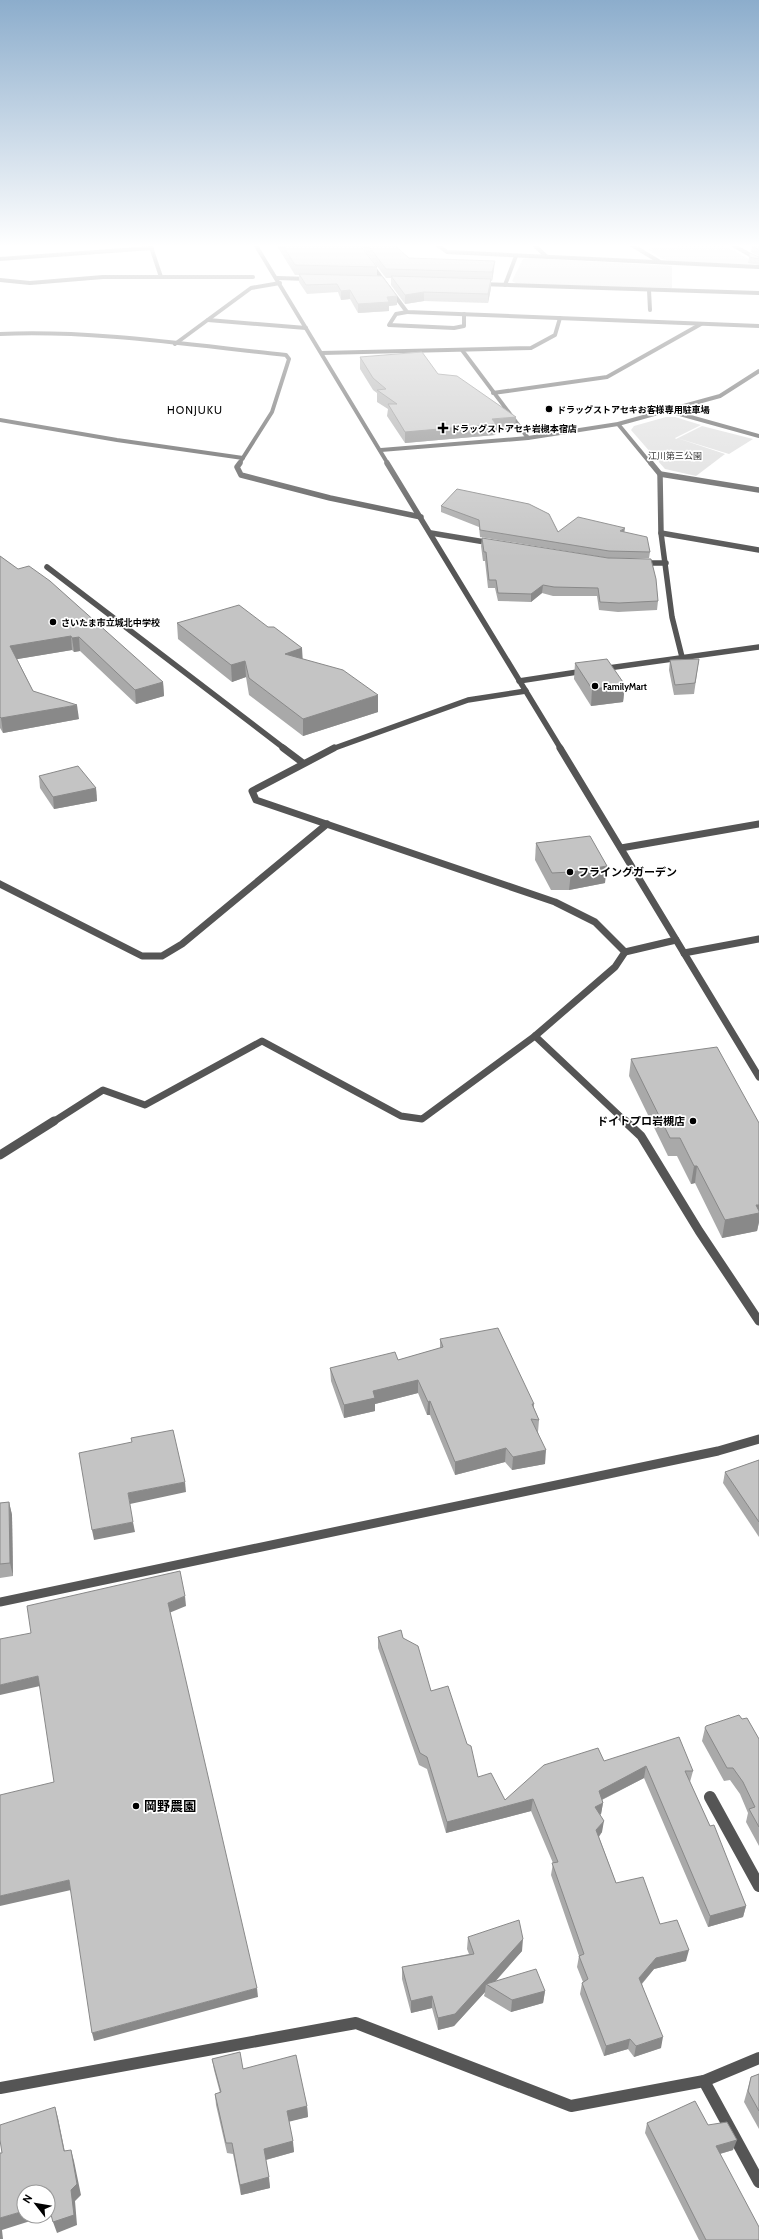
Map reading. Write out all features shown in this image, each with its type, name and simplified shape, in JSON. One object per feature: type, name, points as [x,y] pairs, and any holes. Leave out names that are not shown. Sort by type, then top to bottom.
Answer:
[{"type":"street","points":[[226,349],[276,353],[286,355],[290,360],[282,378],[272,412],[237,467],[241,475],[330,498],[421,517]]},
{"type":"street","points":[[319,349],[759,1077]]},
{"type":"street","points":[[322,353],[513,349]]},
{"type":"street","points":[[493,393],[607,377],[657,349]]},
{"type":"street","points":[[462,350],[528,438]]},
{"type":"street","points":[[381,450],[528,438],[618,424],[669,412],[720,396],[759,371]]},
{"type":"street","points":[[669,412],[759,436]]},
{"type":"street","points":[[0,420],[117,440],[243,458]]},
{"type":"street","points":[[618,424],[660,474],[661,533],[672,617],[682,657]]},
{"type":"street","points":[[660,474],[759,490]]},
{"type":"street","points":[[431,533],[494,543]]},
{"type":"street","points":[[661,533],[759,550]]},
{"type":"street","points":[[637,563],[666,563]]},
{"type":"street","points":[[47,567],[149,643],[216,698],[303,763]]},
{"type":"street","points":[[519,681],[759,647]]},
{"type":"street","points":[[526,691],[468,700],[346,743],[303,763],[252,791],[256,800],[555,902],[595,922],[625,952]]},
{"type":"street","points":[[0,884],[142,956],[162,956],[182,944],[327,824]]},
{"type":"street","points":[[621,848],[759,824]]},
{"type":"street","points":[[684,953],[759,939]]},
{"type":"street","points":[[0,1155],[103,1090],[145,1105],[262,1041],[401,1116],[422,1119],[535,1036],[615,967],[625,952],[676,940]]},
{"type":"street","points":[[535,1036],[641,1136],[699,1231],[759,1321]]},
{"type":"street","points":[[0,1602],[718,1451],[759,1439]]},
{"type":"street","points":[[710,1797],[759,1886]]},
{"type":"street","points":[[0,2088],[356,2023],[571,2106],[704,2081],[759,2058]]},
{"type":"street","points":[[704,2081],[759,2182]]},
{"type":"green space","name":"江川第三公園","points":[[666,417],[675,417],[701,425],[675,438],[676,439],[678,438],[725,454],[696,476],[665,469],[631,430],[634,426]]},
{"type":"green space","points":[[702,426],[753,439],[729,454],[678,438]]},
{"type":"building","points":[[422,352],[438,374],[457,376],[516,417],[492,419],[496,424],[405,432],[388,404],[397,404],[377,390],[386,389],[373,378],[360,357]]},
{"type":"building","points":[[457,489],[529,504],[549,514],[558,532],[578,517],[625,528],[620,531],[647,537],[650,552],[609,551],[480,530],[479,520],[441,506]]},
{"type":"building","points":[[482,538],[608,558],[651,559],[656,579],[658,601],[619,603],[600,602],[598,588],[554,587],[543,585],[531,594],[498,593],[496,580],[489,580],[486,552],[484,552]]},
{"type":"building","points":[[0,556],[18,569],[29,566],[50,581],[163,682],[135,690],[79,637],[72,638],[71,636],[10,646],[33,691],[77,705],[1,718]]},
{"type":"building","points":[[239,605],[268,627],[274,627],[302,648],[285,654],[343,670],[378,695],[303,719],[249,678],[245,661],[231,665],[177,623]]},
{"type":"building","points":[[607,659],[625,685],[592,689],[575,663]]},
{"type":"building","points":[[699,659],[695,683],[675,685],[670,660]]},
{"type":"building","points":[[78,766],[96,788],[53,797],[39,776]]},
{"type":"building","points":[[590,836],[607,866],[571,872],[552,873],[536,843]]},
{"type":"building","points":[[717,1047],[759,1123],[759,1205],[756,1205],[759,1213],[725,1220],[697,1166],[694,1166],[680,1138],[670,1138],[631,1059]]},
{"type":"building","points":[[498,1328],[534,1404],[532,1404],[539,1420],[531,1419],[546,1450],[513,1457],[506,1448],[455,1462],[430,1401],[428,1402],[418,1380],[373,1391],[375,1398],[344,1405],[330,1368],[395,1352],[398,1360],[443,1347],[440,1339]]},
{"type":"building","points":[[173,1430],[185,1482],[128,1493],[133,1522],[92,1530],[79,1453],[132,1442],[131,1438]]},
{"type":"building","points":[[759,1460],[759,1522],[725,1472]]},
{"type":"building","points":[[9,1502],[10,1563],[0,1564],[0,1503]]},
{"type":"building","name":"岡野農園","points":[[180,1571],[185,1596],[168,1603],[257,1988],[92,2033],[69,1880],[0,1896],[0,1795],[54,1782],[38,1676],[0,1685],[0,1639],[31,1633],[27,1606]]},
{"type":"building","points":[[401,1630],[403,1638],[418,1646],[431,1691],[448,1686],[467,1744],[471,1746],[478,1777],[491,1773],[505,1800],[544,1765],[598,1748],[604,1761],[679,1737],[693,1771],[685,1771],[710,1826],[714,1825],[746,1906],[710,1916],[646,1766],[599,1791],[603,1803],[595,1807],[604,1821],[596,1830],[616,1883],[643,1877],[660,1924],[677,1920],[689,1950],[656,1958],[639,1978],[663,2037],[636,2046],[630,2039],[606,2046],[582,1983],[588,1979],[579,1956],[584,1954],[552,1863],[558,1862],[533,1799],[447,1822],[427,1757],[420,1753],[378,1637]]},
{"type":"building","points":[[739,1715],[742,1719],[747,1718],[759,1739],[759,1827],[749,1809],[755,1807],[743,1782],[733,1768],[727,1768],[705,1728],[706,1726]]},
{"type":"building","points":[[519,1920],[523,1939],[455,2014],[438,2018],[432,1996],[411,2001],[402,1967],[474,1954],[468,1937]]},
{"type":"building","points":[[536,1969],[545,1991],[512,2000],[486,1984]]},
{"type":"building","points":[[240,2052],[243,2069],[296,2055],[307,2106],[287,2111],[293,2141],[264,2149],[269,2177],[240,2185],[232,2143],[226,2143],[215,2094],[221,2092],[212,2059]]},
{"type":"building","points":[[759,2074],[759,2111],[748,2091],[751,2077]]},
{"type":"building","points":[[695,2101],[708,2125],[727,2122],[737,2140],[716,2146],[759,2227],[759,2240],[706,2240],[647,2123]]},
{"type":"building","points":[[55,2107],[64,2151],[71,2150],[77,2184],[71,2190],[74,2215],[56,2221],[56,2184],[16,2184],[16,2213],[0,2218],[0,2153],[2,2153],[0,2125]]},
{"type":"place","name":"ドラッグストアセキお客様専用駐車場","points":[[549,409]]},
{"type":"place","name":"ドラッグストアセキ岩槻本宿店","points":[[443,428]]},
{"type":"place","name":"さいたま市立城北中学校","points":[[53,622]]},
{"type":"place","name":"FamilyMart","points":[[595,686]]},
{"type":"place","name":"フライングガーデン","points":[[570,872]]},
{"type":"place","name":"ドイトプロ岩槻店","points":[[693,1121]]},
{"type":"place","name":"岡野農園","points":[[136,1806]]},
{"type":"district","name":"HONJUKU","points":[[195,410]]}]
